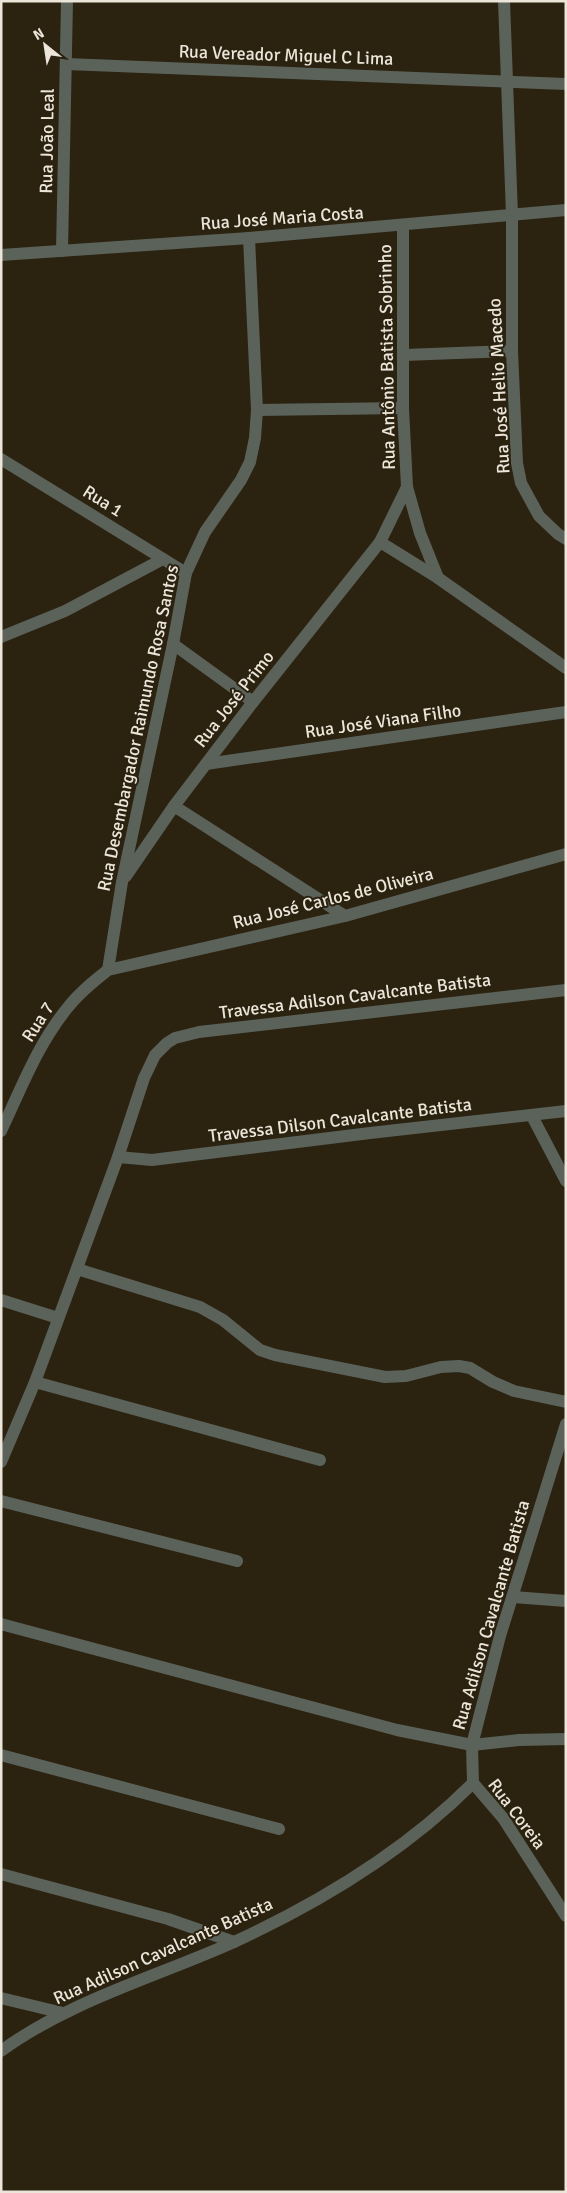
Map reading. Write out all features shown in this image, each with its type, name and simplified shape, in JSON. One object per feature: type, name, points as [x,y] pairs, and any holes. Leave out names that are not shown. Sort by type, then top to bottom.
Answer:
[{"type":"street","name":"Rua João Leal","points":[[62,251],[67,1]]},
{"type":"street","name":"Rua José Helio Macedo","points":[[504,1],[512,215],[512,351],[517,463],[521,483],[539,516],[566,539]]},
{"type":"street","name":"Rua Vereador Miguel C Lima","points":[[66,64],[506,80],[566,84]]},
{"type":"street","name":"Rua José Maria Costa","points":[[1,255],[403,226],[566,210]]},
{"type":"street","name":"Rua Antônio Batista Sobrinho","points":[[403,226],[403,408],[407,487],[420,533],[438,578]]},
{"type":"street","name":"Rua Desembargador Raimundo Rosa Santos","points":[[108,970],[122,882],[173,644],[186,574],[205,532],[241,480],[250,462],[255,438],[257,410],[249,238]]},
{"type":"street","points":[[404,355],[512,351]]},
{"type":"street","points":[[257,410],[403,408]]},
{"type":"street","name":"Rua 1","points":[[1,459],[186,574]]},
{"type":"street","name":"Rua José Primo","points":[[122,882],[174,806],[253,702],[380,542],[407,487]]},
{"type":"street","points":[[380,542],[438,578],[566,668]]},
{"type":"street","points":[[1,637],[65,611],[163,559]]},
{"type":"street","points":[[173,644],[253,702]]},
{"type":"street","name":"Rua José Viana Filho","points":[[206,764],[566,712]]},
{"type":"street","points":[[174,806],[345,916]]},
{"type":"street","name":"Rua José Carlos de Oliveira","points":[[108,970],[345,916],[566,854]]},
{"type":"street","name":"Rua 7","points":[[1,1131],[30,1068],[49,1034],[68,1006],[108,970]]},
{"type":"street","name":"Travessa Adilson Cavalcante Batista","points":[[118,1157],[144,1078],[155,1055],[175,1038],[199,1032],[566,990]]},
{"type":"street","name":"Travessa Dilson Cavalcante Batista","points":[[118,1157],[152,1160],[566,1111]]},
{"type":"street","points":[[532,1116],[566,1182]]},
{"type":"street","points":[[1,1462],[8,1430],[35,1382],[118,1157]]},
{"type":"street","points":[[76,1269],[200,1307],[223,1320],[260,1350],[275,1355],[385,1377],[406,1376],[441,1367],[459,1366],[470,1368],[493,1382],[514,1391],[566,1402]]},
{"type":"street","points":[[1,1300],[58,1318]]},
{"type":"street","points":[[35,1382],[320,1460]]},
{"type":"street","name":"Rua Adilson Cavalcante Batista","points":[[1,2051],[63,2013],[234,1942],[354,1878],[426,1825],[473,1783],[472,1745],[500,1636],[566,1427]]},
{"type":"street","points":[[1,1501],[237,1561]]},
{"type":"street","points":[[513,1596],[566,1601]]},
{"type":"street","points":[[1,1624],[397,1730],[472,1745],[519,1740],[566,1739]]},
{"type":"street","points":[[1,1755],[279,1829]]},
{"type":"street","name":"Rua Coreia","points":[[473,1783],[503,1818],[566,1916]]},
{"type":"street","points":[[1,1874],[168,1919],[234,1942]]},
{"type":"street","points":[[1,1998],[63,2013]]}]
